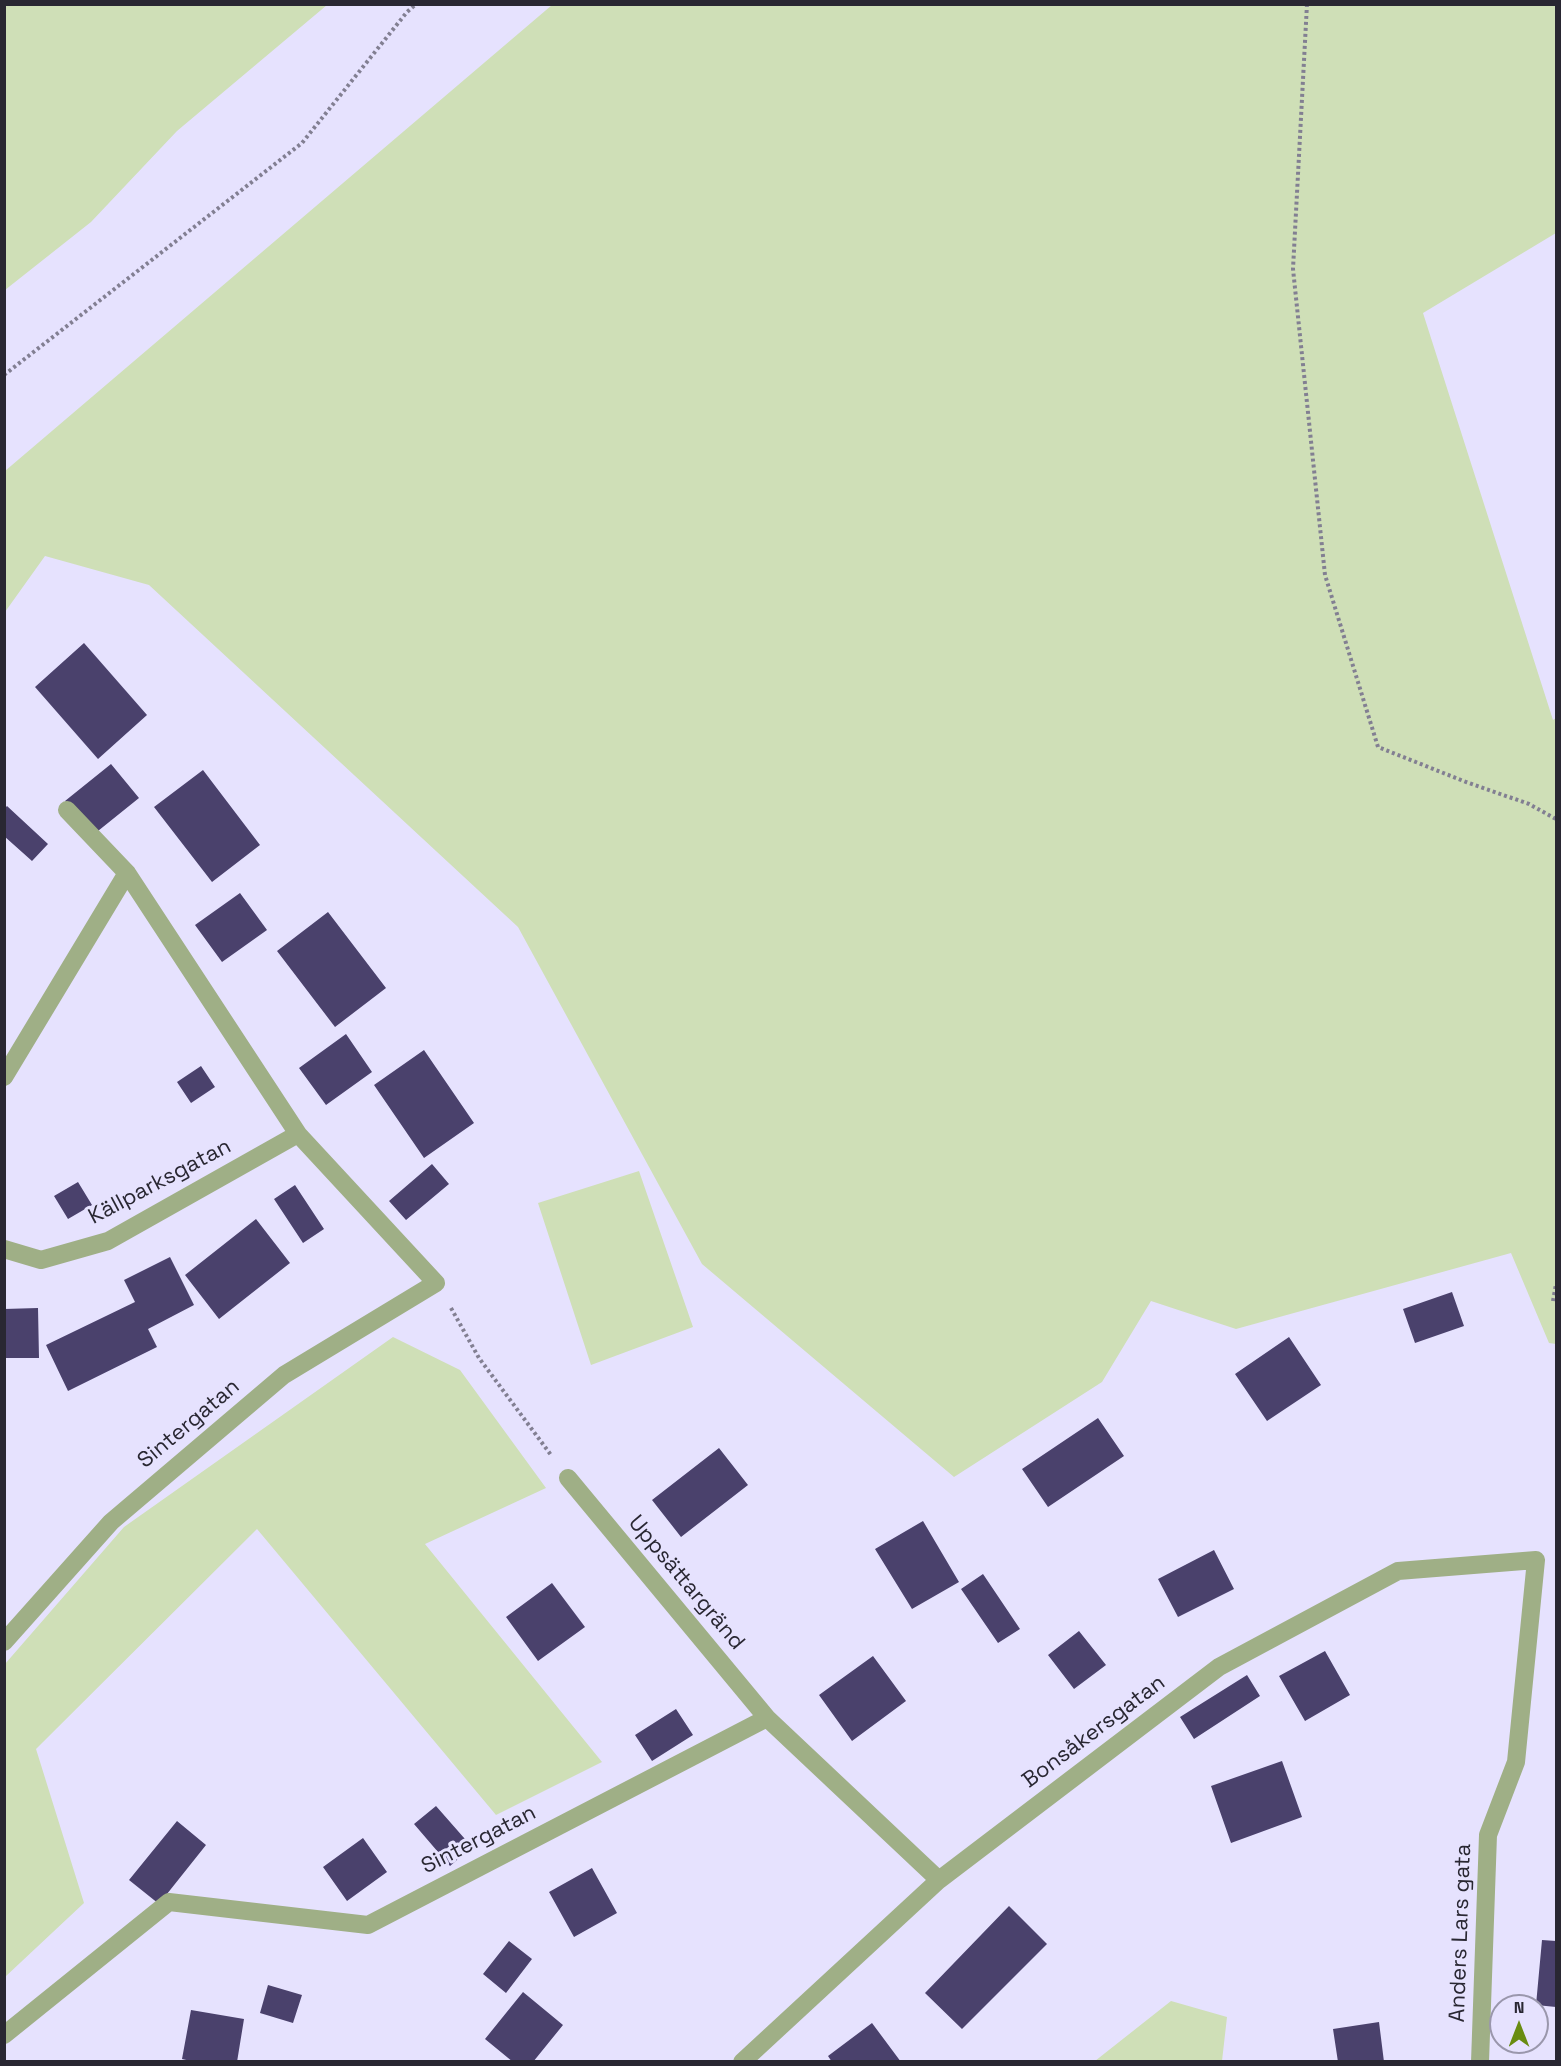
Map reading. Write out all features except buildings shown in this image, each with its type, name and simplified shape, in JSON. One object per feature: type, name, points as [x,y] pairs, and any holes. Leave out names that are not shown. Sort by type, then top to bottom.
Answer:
[{"type":"street","points":[[67,810],[127,873],[298,1134],[436,1283]]},
{"type":"street","points":[[4,1077],[127,873]]},
{"type":"street","name":"Källparksgatan","points":[[4,1249],[41,1260],[108,1241],[298,1134]]},
{"type":"street","name":"Sintergatan","points":[[4,1642],[111,1522],[284,1375],[436,1283]]},
{"type":"street","name":"Uppsättargränd","points":[[568,1478],[767,1718]]},
{"type":"street","name":"Bonsåkersgatan","points":[[742,2061],[939,1880],[1220,1667],[1398,1571],[1536,1560]]},
{"type":"street","name":"Anders Lars gata","points":[[1480,2061],[1488,1835],[1516,1762],[1536,1560]]},
{"type":"street","points":[[767,1718],[939,1880]]},
{"type":"street","name":"Sintergatan","points":[[4,2035],[169,1902],[368,1925],[767,1718]]},
{"type":"path","points":[[4,375],[302,143],[407,12],[416,4]]},
{"type":"path","points":[[1307,4],[1293,269],[1325,575],[1378,747],[1529,804],[1557,819]]},
{"type":"path","points":[[436,1283],[479,1358],[568,1478]]},
{"type":"path","points":[[1553,1301],[1557,1284]]},
{"type":"green space","points":[[5,4],[327,5],[177,131],[91,222],[5,290]]},
{"type":"green space","points":[[552,5],[1556,5],[1556,233],[1423,313],[1553,720],[1556,718],[1556,1344],[1549,1343],[1511,1253],[1236,1329],[1151,1301],[1102,1382],[954,1477],[702,1264],[518,927],[149,585],[45,556],[5,612],[5,471]]},
{"type":"green space","points":[[639,1171],[693,1327],[591,1365],[538,1203]]},
{"type":"green space","points":[[393,1337],[460,1370],[546,1488],[425,1544],[602,1762],[496,1815],[257,1529],[36,1749],[84,1903],[5,1977],[5,1664],[124,1527]]},
{"type":"green space","points":[[1171,2001],[1227,2017],[1222,2061],[1095,2061]]}]
